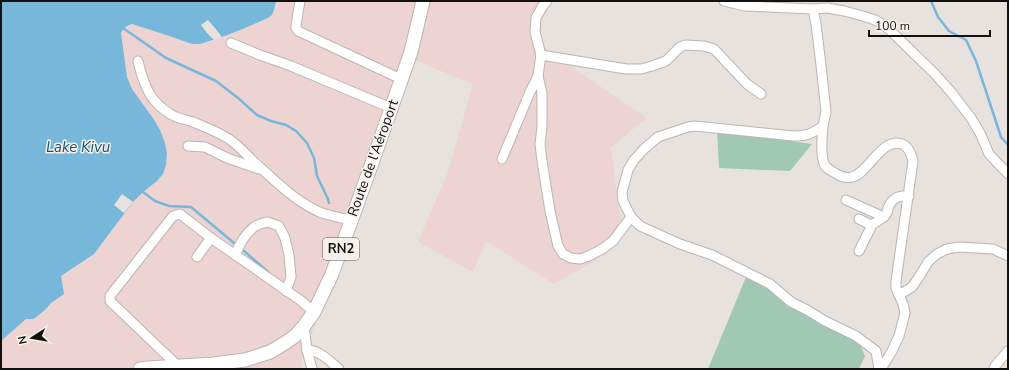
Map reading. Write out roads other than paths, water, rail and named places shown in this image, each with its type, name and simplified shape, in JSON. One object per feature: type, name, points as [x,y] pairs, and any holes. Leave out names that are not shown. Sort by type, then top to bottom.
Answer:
[{"type":"highway","name":"Route de l'Aéroport","points":[[140,369],[214,367],[245,360],[270,352],[285,343],[304,326],[314,312],[332,274],[411,52],[423,1]]},
{"type":"street","points":[[300,1],[296,25],[298,31],[401,79]]},
{"type":"street","points":[[502,159],[538,76],[541,55],[535,32],[536,18],[546,1]]},
{"type":"street","points":[[724,1],[745,6],[813,9],[827,8],[863,16],[884,25],[924,62],[951,92],[971,118],[980,133],[989,154],[1008,174]]},
{"type":"street","points":[[813,9],[826,112],[823,126],[822,150],[826,167],[839,176],[853,177],[860,174],[877,156],[892,144],[900,144],[906,147],[911,153],[913,161],[896,281],[896,288],[905,313],[899,336],[892,352],[882,368]]},
{"type":"street","points":[[231,43],[391,108]]},
{"type":"street","points":[[541,55],[626,69],[652,66],[666,61],[680,47],[686,45],[704,46],[714,49],[747,84],[761,94]]},
{"type":"street","points":[[138,61],[146,86],[153,99],[165,111],[176,117],[192,121],[230,140],[297,199],[308,206],[322,213],[351,220]]},
{"type":"street","points":[[538,76],[542,93],[542,127],[540,144],[542,161],[550,211],[558,246],[563,254],[571,258],[580,259],[602,249],[613,241],[631,217]]},
{"type":"street","points":[[823,126],[806,136],[695,126],[658,137],[634,160],[628,170],[622,192],[623,201],[631,217],[640,226],[680,244],[712,255],[770,284],[791,302],[856,336],[876,351],[882,368]]},
{"type":"street","points":[[188,146],[205,147],[227,158],[264,171]]},
{"type":"street","points":[[859,251],[871,225],[884,217],[891,202],[894,199],[903,196],[909,196]]},
{"type":"street","points":[[846,200],[884,217]]},
{"type":"street","points":[[179,367],[110,301],[110,296],[173,216],[180,214],[211,238],[286,290],[314,312]]},
{"type":"street","points":[[859,219],[871,225]]},
{"type":"street","points":[[235,255],[246,236],[255,226],[267,222],[279,226],[285,238],[289,255],[291,277],[286,290]]},
{"type":"street","points":[[197,257],[211,238]]},
{"type":"street","points":[[899,295],[912,287],[928,262],[937,254],[947,249],[959,247],[993,249],[1008,256]]},
{"type":"street","points":[[304,326],[311,368]]},
{"type":"street","points":[[307,350],[312,350],[339,369]]},
{"type":"street","points":[[994,369],[1008,351]]},
{"type":"water","name":"Lake Kivu","points":[[1,1],[276,1],[272,15],[268,18],[222,37],[200,44],[192,44],[132,24],[123,29],[121,33],[127,77],[132,89],[155,121],[165,143],[167,153],[166,165],[163,174],[133,202],[94,254],[61,276],[64,294],[51,303],[35,318],[26,319],[1,341]]},
{"type":"waterway","points":[[931,1],[938,17],[949,31],[966,40],[976,61],[1001,137],[1008,145]]},
{"type":"waterway","points":[[123,28],[166,58],[216,81],[257,115],[286,125],[296,131],[307,143],[314,158],[317,176],[329,203]]},
{"type":"waterway","points":[[143,192],[155,201],[169,206],[191,207],[234,243]]},
{"type":"waterway","points":[[244,251],[268,272]]}]
